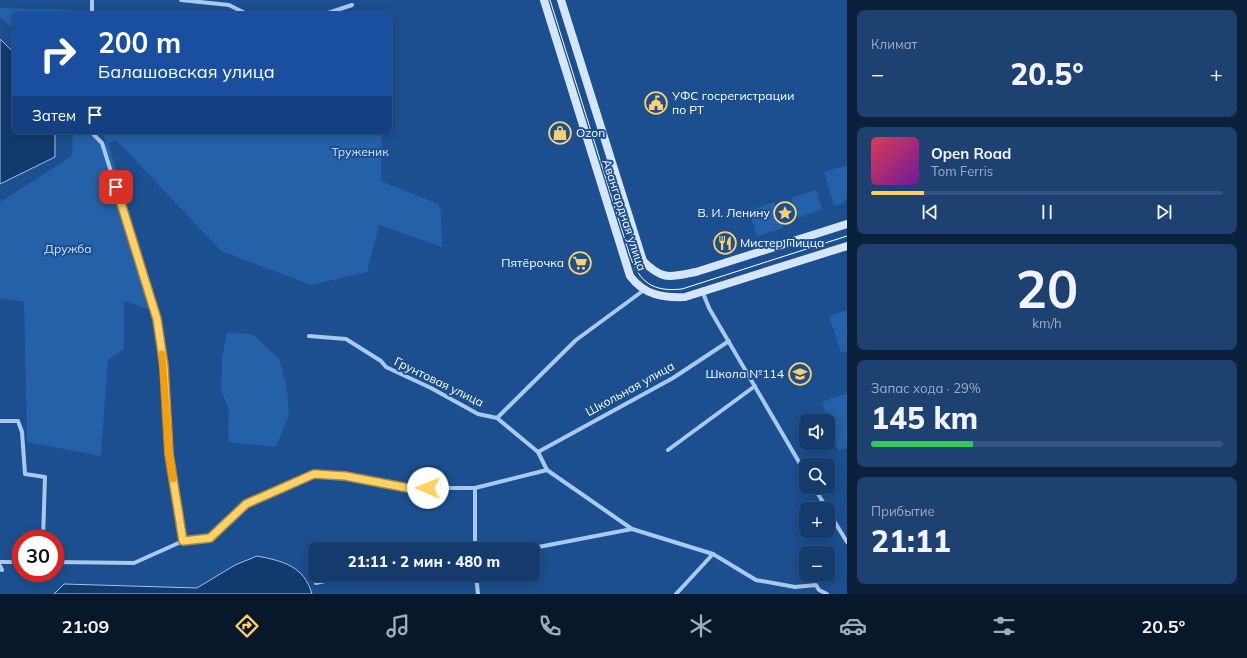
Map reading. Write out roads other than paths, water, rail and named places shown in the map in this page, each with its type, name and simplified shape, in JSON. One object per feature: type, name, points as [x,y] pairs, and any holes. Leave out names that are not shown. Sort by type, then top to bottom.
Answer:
[{"type":"main road","name":"Авангардная улица","points":[[544,0],[630,276],[636,284],[655,295],[668,298],[685,297],[847,246]]},
{"type":"main road","name":"Авангардная улица","points":[[561,0],[643,261],[655,272],[671,276],[696,272],[847,224]]},
{"type":"street","points":[[92,0],[92,12]]},
{"type":"street","points":[[181,0],[229,5],[243,12]]},
{"type":"street","points":[[227,0],[229,5]]},
{"type":"street","points":[[331,12],[352,5]]},
{"type":"street","points":[[93,134],[102,144],[157,319],[164,366],[169,454],[183,541]]},
{"type":"street","points":[[497,418],[576,340],[644,290]]},
{"type":"street","points":[[703,292],[708,308],[729,341],[799,462]]},
{"type":"street","name":"Грунтовая улица","points":[[309,336],[346,339],[381,361],[386,367],[432,388],[478,414],[497,418],[538,452],[547,470],[632,529]]},
{"type":"street","name":"Школьная улица","points":[[538,452],[673,378],[729,341]]},
{"type":"street","points":[[668,450],[755,386]]},
{"type":"street","points":[[0,421],[18,422],[22,432],[25,474],[45,477],[43,530]]},
{"type":"street","points":[[64,562],[134,563],[183,541],[210,538],[246,504],[314,474],[345,476],[408,488],[475,488],[547,470]]},
{"type":"street","points":[[475,488],[475,542]]},
{"type":"street","points":[[835,523],[847,542]]},
{"type":"street","points":[[540,547],[632,529],[713,554],[756,580],[795,587],[816,585],[819,590],[827,594]]},
{"type":"street","points":[[676,594],[713,554]]},
{"type":"street","points":[[0,562],[12,562]]},
{"type":"street","points":[[477,582],[478,594]]},
{"type":"tram line","points":[[550,0],[630,256],[638,273],[649,284],[663,289],[682,289],[847,236]]},
{"type":"place","name":"УФС госрегистрации по РТ","points":[[656,103]]},
{"type":"place","name":"Ozon","points":[[560,133]]},
{"type":"place","name":"В. И. Ленину","points":[[785,213]]},
{"type":"place","name":"Мистер Пицца","points":[[725,243]]},
{"type":"place","name":"Пятёрочка","points":[[580,263]]},
{"type":"place","name":"Школа №114","points":[[800,374]]},
{"type":"park label","name":"Труженик","points":[[360,152]]},
{"type":"park label","name":"Дружба","points":[[68,249]]}]
